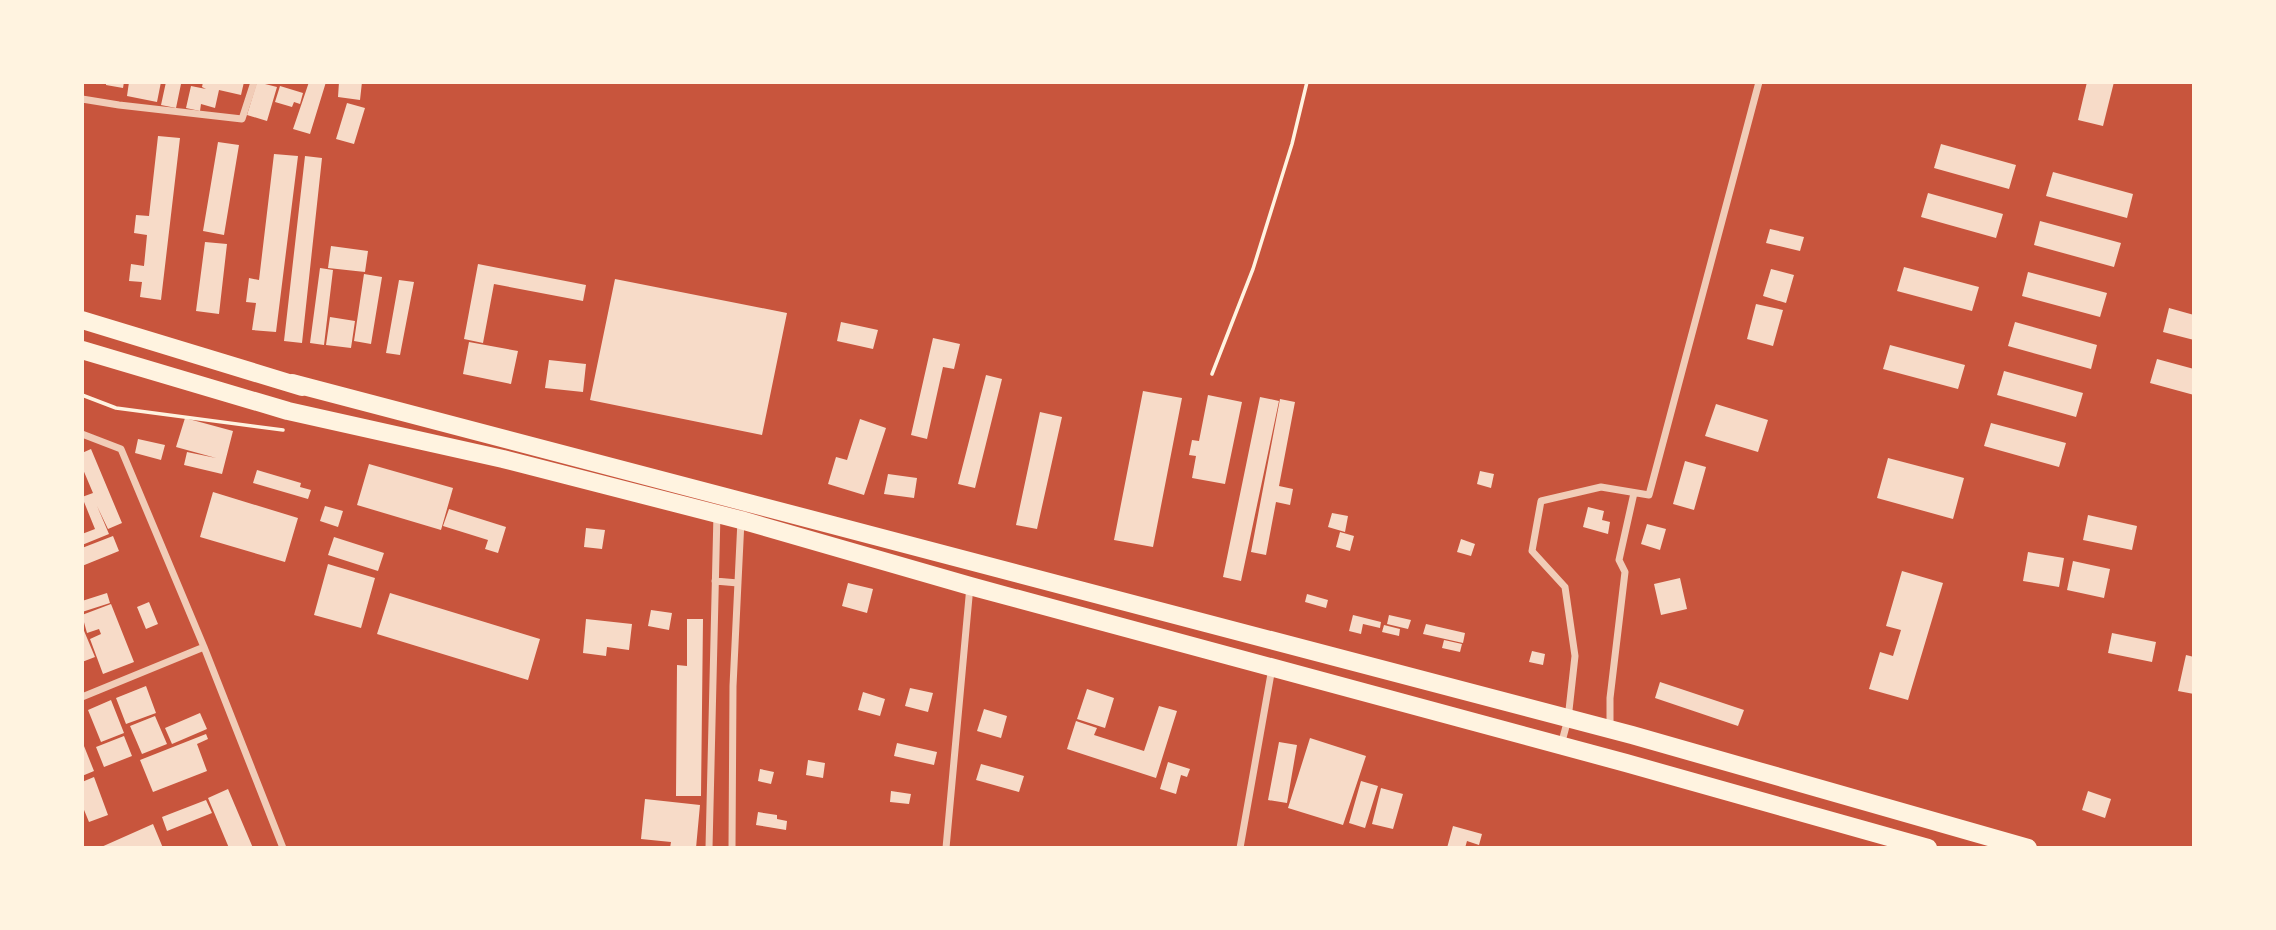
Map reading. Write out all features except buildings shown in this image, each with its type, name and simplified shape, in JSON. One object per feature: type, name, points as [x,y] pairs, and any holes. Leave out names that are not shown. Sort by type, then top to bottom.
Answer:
[{"type":"highway","points":[[82,320],[292,383],[1610,730],[2028,848]]},
{"type":"highway","points":[[82,350],[288,411],[503,459],[741,520],[970,586],[1928,848]]},
{"type":"highway","points":[[292,383],[503,459]]},
{"type":"highway","points":[[1416,706],[1423,681]]},
{"type":"street","points":[[82,99],[242,119],[254,82]]},
{"type":"street","points":[[1561,746],[1568,719],[1575,656],[1565,586],[1532,551],[1541,501],[1601,487],[1649,495],[1759,82]]},
{"type":"street","points":[[82,434],[121,449],[204,647],[283,848]]},
{"type":"street","points":[[1610,730],[1610,698],[1625,572],[1619,559],[1634,493]]},
{"type":"street","points":[[709,848],[718,495]]},
{"type":"street","points":[[732,848],[733,685],[743,501]]},
{"type":"street","points":[[715,581],[738,583]]},
{"type":"street","points":[[946,848],[970,586]]},
{"type":"street","points":[[82,697],[204,647]]},
{"type":"street","points":[[1240,848],[1272,667]]},
{"type":"path","points":[[1212,374],[1253,269],[1292,144],[1307,82]]}]
